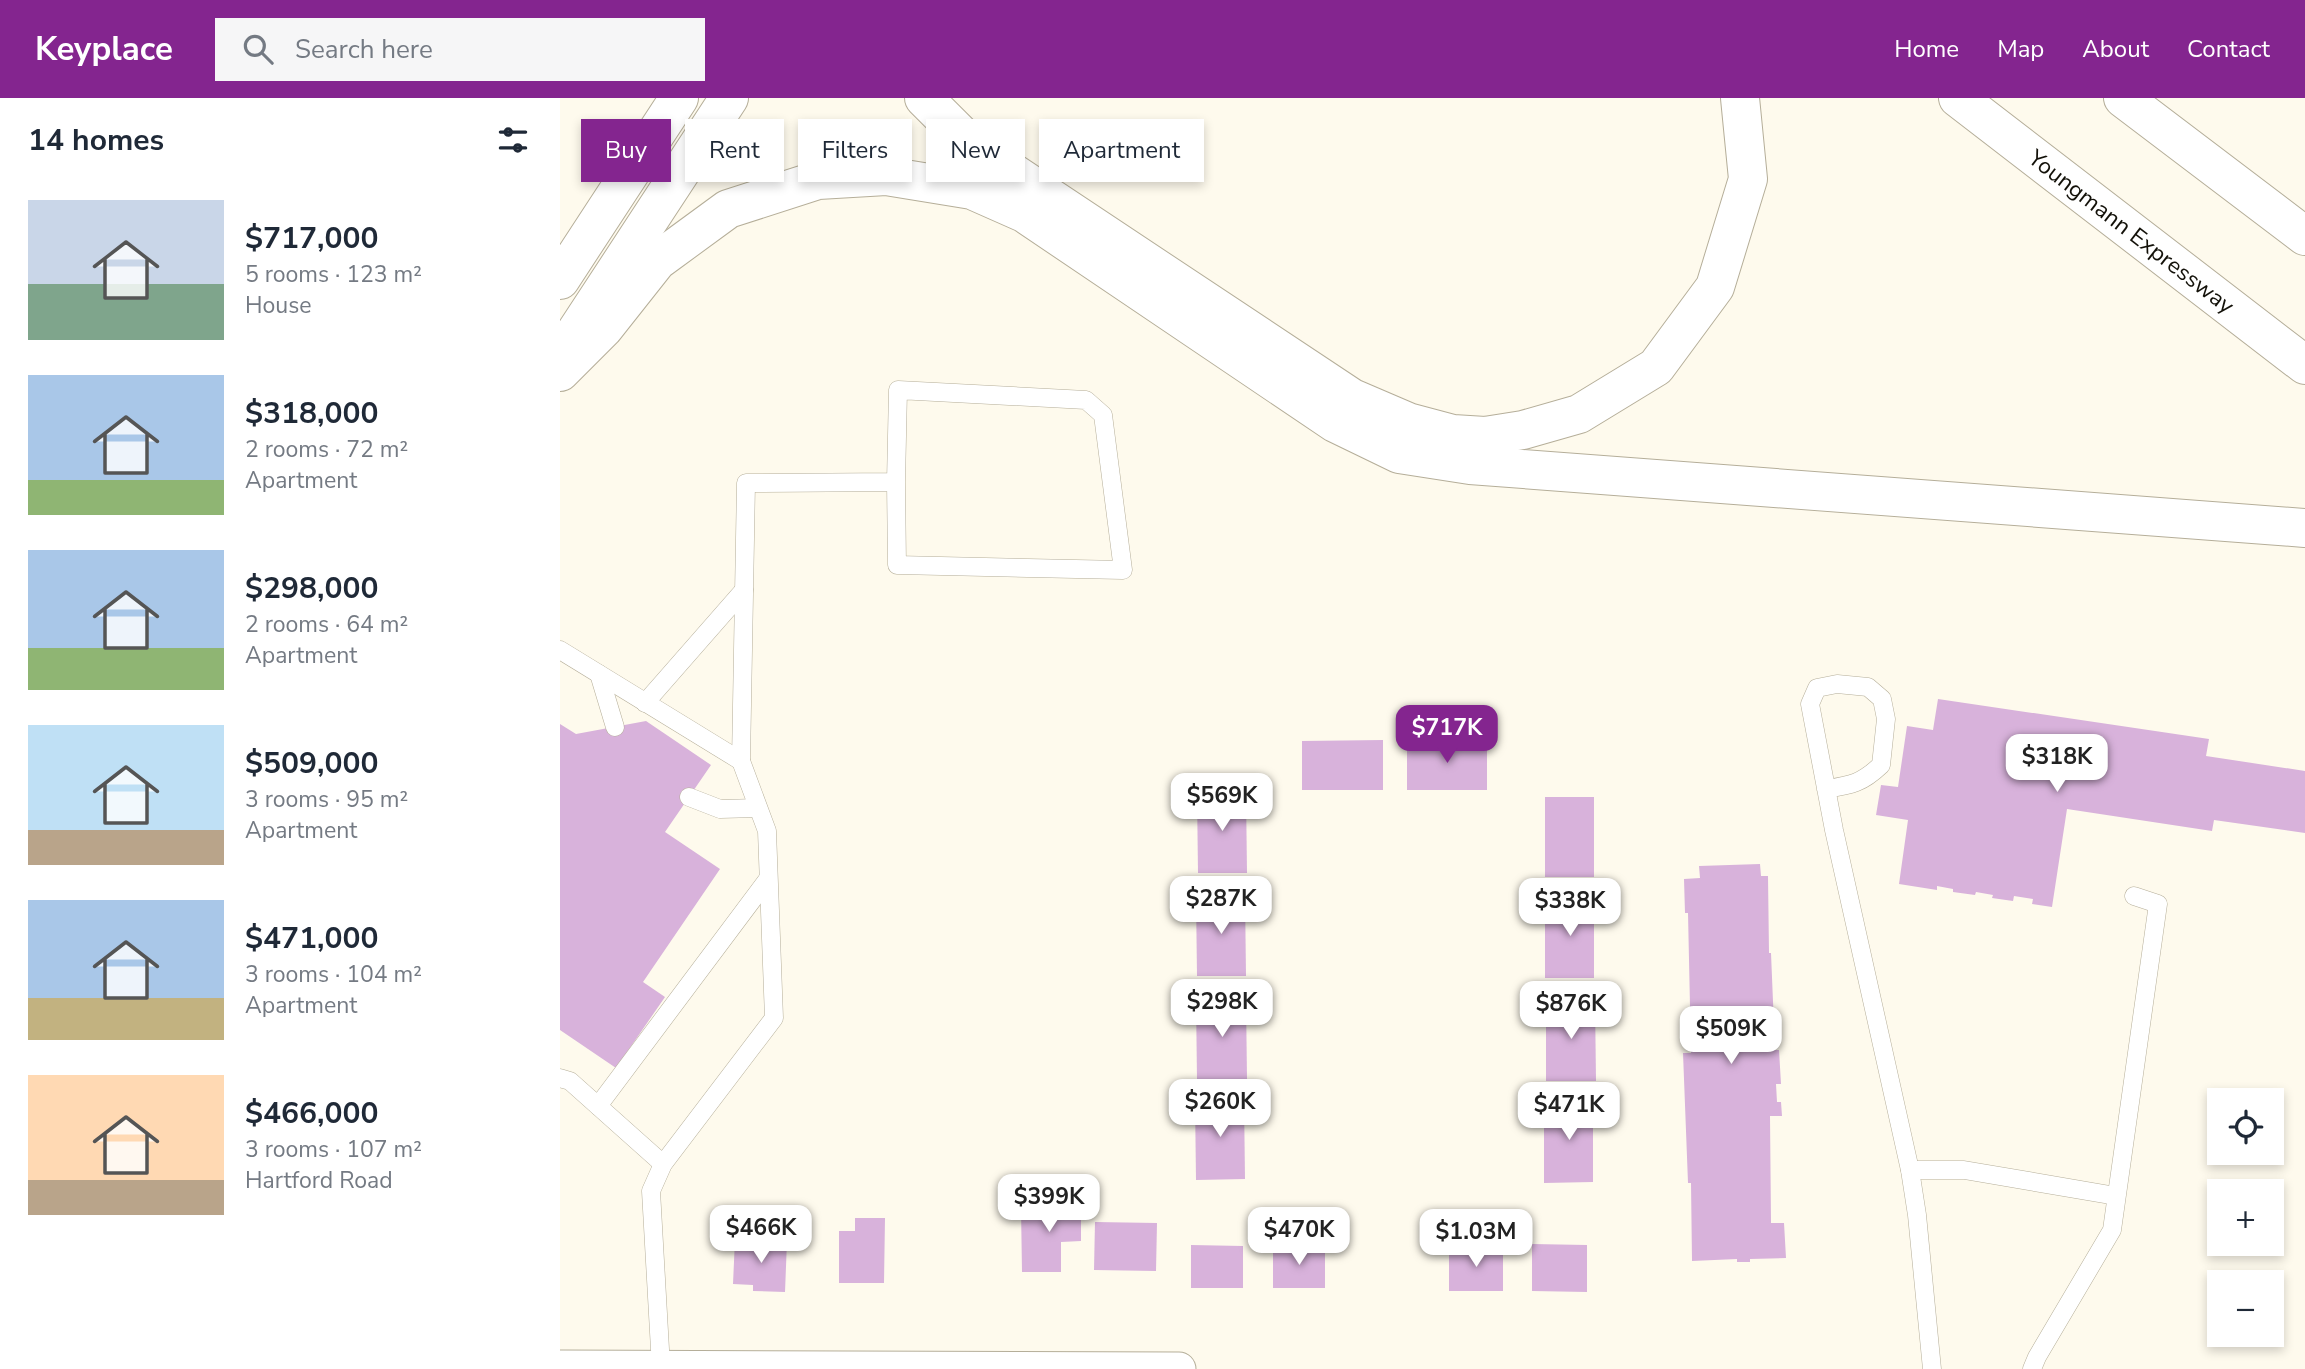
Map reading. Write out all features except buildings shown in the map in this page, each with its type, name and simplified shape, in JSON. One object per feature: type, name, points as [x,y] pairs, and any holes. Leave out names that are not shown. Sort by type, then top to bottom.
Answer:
[{"type":"main road","points":[[560,280],[679,98]]},
{"type":"main road","points":[[560,356],[729,98]]},
{"type":"main road","points":[[924,98],[971,145],[1352,398],[1408,422],[1453,434],[1485,436],[1523,430],[1579,414],[1656,367],[1715,287],[1748,179],[1740,98]]},
{"type":"main road","name":"Youngmann Expressway","points":[[1958,98],[2305,365]]},
{"type":"main road","points":[[2123,98],[2305,236]]},
{"type":"main road","points":[[560,372],[604,328],[657,261],[728,209],[818,180],[886,176],[972,190],[1024,213],[1335,423],[1399,454],[1470,465],[2305,528]]},
{"type":"street","points":[[560,1367],[1179,1369]]},
{"type":"lane","points":[[898,390],[1086,400],[1102,415],[1123,570],[897,565],[896,482],[898,390]]},
{"type":"lane","points":[[661,1367],[651,1191],[663,1164],[774,1018],[767,831],[741,761],[746,483],[896,482]]},
{"type":"lane","points":[[645,703],[744,590]]},
{"type":"lane","points":[[560,650],[741,761]]},
{"type":"lane","points":[[600,674],[615,727]]},
{"type":"lane","points":[[1826,789],[1849,786],[1866,779],[1881,765],[1886,719],[1882,699],[1868,687],[1838,684],[1817,688],[1810,704],[1826,789],[1910,1170],[1932,1369]]},
{"type":"lane","points":[[689,797],[720,809],[758,808]]},
{"type":"lane","points":[[598,1106],[768,879]]},
{"type":"lane","points":[[2032,1369],[2112,1230],[2158,904],[2134,897]]},
{"type":"lane","points":[[560,1078],[570,1082],[663,1164]]},
{"type":"lane","points":[[1910,1170],[1964,1170],[2116,1196]]}]
